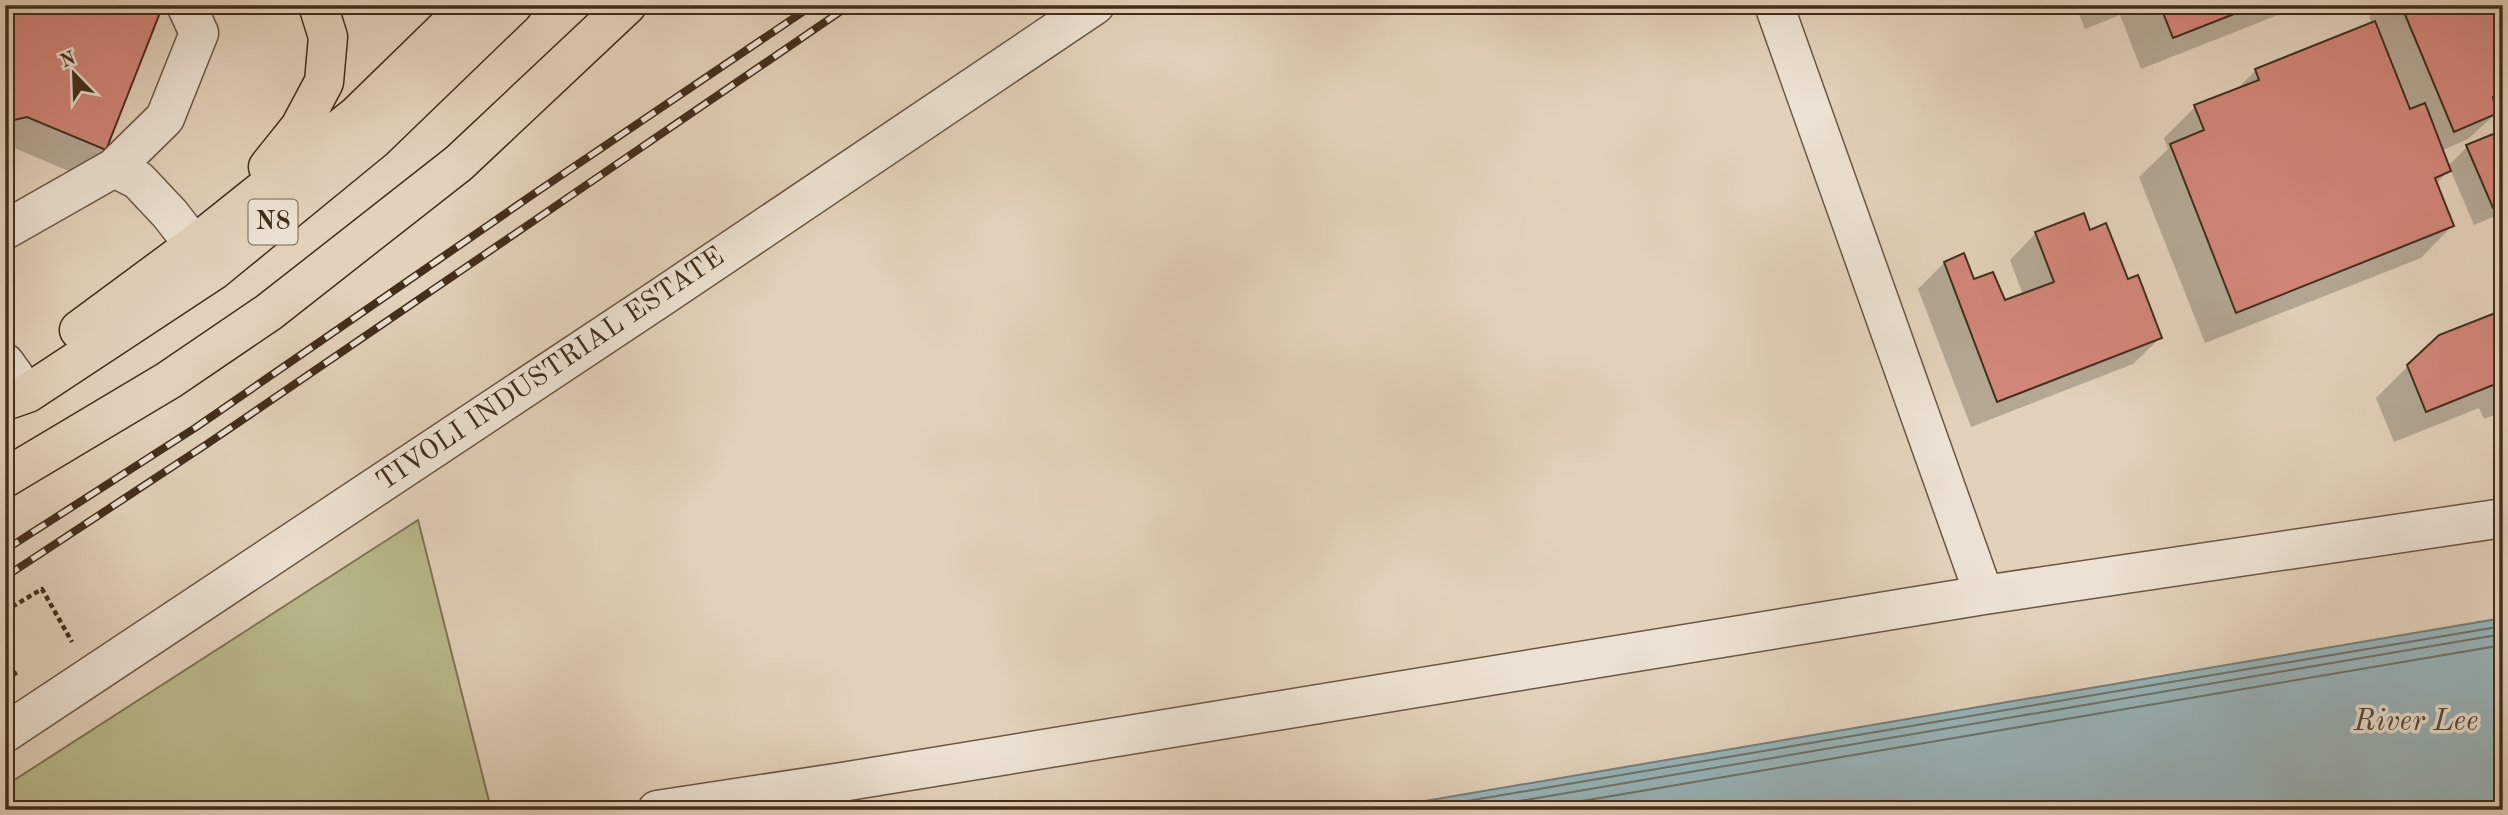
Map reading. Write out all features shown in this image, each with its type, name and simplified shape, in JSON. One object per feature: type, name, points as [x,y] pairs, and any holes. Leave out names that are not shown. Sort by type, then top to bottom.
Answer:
[{"type":"highway","points":[[225,221],[300,127],[324,82],[328,37],[318,5]]},
{"type":"highway","name":"N8","points":[[470,5],[357,115],[194,245],[8,381],[28,393],[213,271],[373,140],[513,5]]},
{"type":"highway","points":[[5,478],[169,380],[269,312],[459,163],[626,5]]},
{"type":"lane","points":[[5,230],[114,167],[165,118],[199,33],[186,5]]},
{"type":"lane","name":"TIVOLI INDUSTRIAL ESTATE","points":[[5,733],[717,260],[1095,5]]},
{"type":"lane","points":[[1774,5],[1984,595]]},
{"type":"lane","points":[[114,167],[138,180],[194,245]]},
{"type":"lane","points":[[657,810],[1984,595],[2503,518]]},
{"type":"path","points":[[5,611],[42,589],[69,638]]},
{"type":"green space","points":[[418,520],[491,809],[5,810],[5,786]]},
{"type":"water","name":"River Lee","points":[[2503,618],[2503,810],[1374,810],[1413,803]]},
{"type":"building","points":[[5,5],[163,5],[106,150],[27,117],[5,122]]},
{"type":"building","points":[[2160,5],[2257,5],[2173,38]]},
{"type":"building","points":[[2401,5],[2489,5],[2503,33],[2503,94],[2493,97],[2496,114],[2454,132]]},
{"type":"building","points":[[2375,21],[2410,109],[2425,103],[2451,171],[2435,178],[2454,226],[2236,313],[2170,144],[2204,130],[2194,105],[2259,80],[2255,69]]},
{"type":"building","points":[[2503,130],[2503,203],[2493,208],[2466,145]]},
{"type":"building","points":[[2084,213],[2090,230],[2106,223],[2128,279],[2138,275],[2162,338],[1997,402],[1944,262],[1964,253],[1974,279],[1993,272],[2005,300],[2054,282],[2035,232]]},
{"type":"building","points":[[2503,310],[2503,381],[2426,412],[2407,365],[2439,335]]},
{"type":"railway","points":[[5,550],[195,428],[813,5]]},
{"type":"railway","points":[[5,577],[207,444],[850,5]]}]
